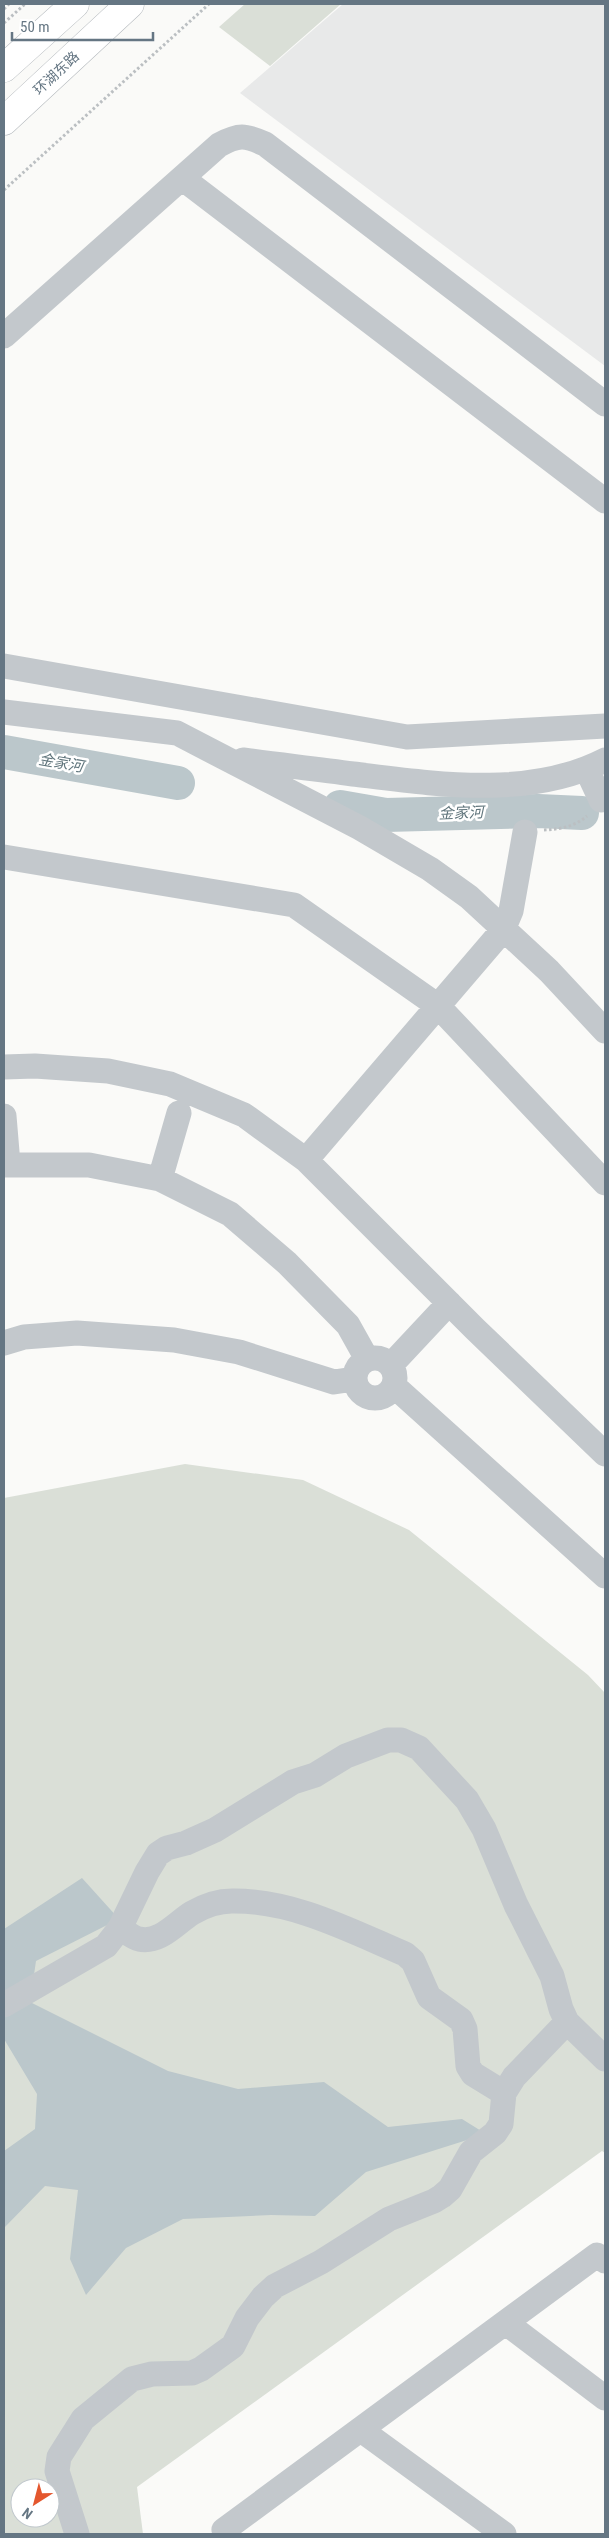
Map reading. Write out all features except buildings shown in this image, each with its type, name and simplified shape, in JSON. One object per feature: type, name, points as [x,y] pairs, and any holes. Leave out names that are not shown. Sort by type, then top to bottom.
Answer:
[{"type":"main road","points":[[4,68],[76,4]]},
{"type":"main road","name":"环湖东路","points":[[4,121],[130,4]]},
{"type":"street","points":[[4,336],[219,145],[232,138],[246,136],[265,144],[605,404]]},
{"type":"street","points":[[182,178],[605,501]]},
{"type":"street","points":[[4,666],[407,737],[605,726]]},
{"type":"street","points":[[176,733],[182,697]]},
{"type":"street","points":[[4,712],[176,733],[360,828],[430,869],[469,897],[550,971],[605,1031]]},
{"type":"street","points":[[228,759],[417,782],[482,785],[564,777],[596,765],[601,800]]},
{"type":"street","points":[[306,1160],[503,930],[511,911],[525,832]]},
{"type":"street","points":[[4,857],[294,905],[438,1006],[605,1183]]},
{"type":"street","points":[[4,1067],[35,1066],[108,1070],[170,1084],[244,1115],[306,1160],[449,1303],[605,1454]]},
{"type":"street","points":[[160,1179],[179,1113]]},
{"type":"street","points":[[4,1116],[6,1164],[89,1165],[160,1179],[230,1214],[287,1263],[348,1325],[361,1369],[360,1392],[375,1399],[382,1398],[392,1375],[449,1303]]},
{"type":"street","points":[[4,1343],[24,1337],[77,1333],[174,1340],[239,1352],[334,1382],[382,1359],[392,1375],[605,1576]]},
{"type":"street","points":[[4,2005],[106,1946],[120,1928],[147,1872],[158,1854],[166,1848],[186,1843],[215,1830],[293,1782],[315,1775],[346,1756],[388,1740],[401,1740],[419,1748],[467,1800],[484,1830],[516,1905],[552,1976],[561,2009],[567,2022],[605,2059]]},
{"type":"street","points":[[120,1928],[139,1939],[153,1938],[192,1913],[209,1905],[231,1901],[263,1904],[336,1923],[405,1954],[413,1961],[429,1997],[461,2020],[465,2029],[468,2066],[473,2074],[504,2093]]},
{"type":"street","points":[[77,2534],[57,2471],[62,2450],[83,2419],[132,2379],[152,2374],[192,2373],[201,2369],[232,2346],[247,2318],[275,2286],[321,2262],[389,2219],[434,2202],[442,2196],[450,2189],[471,2152],[494,2133],[501,2124],[504,2093],[514,2078],[567,2022]]},
{"type":"street","points":[[225,2534],[224,2530],[597,2256],[605,2261]]},
{"type":"street","points":[[506,2323],[605,2398]]},
{"type":"street","points":[[361,2430],[504,2534]]},
{"type":"path","points":[[4,9],[9,4]]},
{"type":"path","points":[[4,24],[25,4]]},
{"type":"path","points":[[4,190],[209,4]]},
{"type":"path","points":[[525,832],[558,830],[578,824],[590,814],[601,800]]},
{"type":"shaded area","points":[[245,4],[341,4],[270,66],[219,27]]},
{"type":"shaded area","points":[[343,4],[605,4],[605,366],[240,93]]},
{"type":"shaded area","points":[[185,1464],[303,1480],[409,1530],[588,1675],[605,1693],[605,2153],[602,2151],[137,2487],[143,2534],[4,2534],[4,1498]]},
{"type":"shaded area","points":[[82,1878],[119,1919],[36,1961],[30,2002],[168,2071],[238,2089],[324,2082],[388,2127],[462,2119],[486,2134],[366,2172],[315,2216],[271,2215],[183,2219],[126,2248],[86,2295],[70,2259],[78,2190],[45,2186],[4,2228],[4,2151],[35,2129],[37,2094],[4,2039],[4,1929]]},
{"type":"waterway","name":"金家河","points":[[4,752],[178,783]]},
{"type":"waterway","name":"金家河","points":[[340,807],[386,815],[538,811],[582,813]]}]
